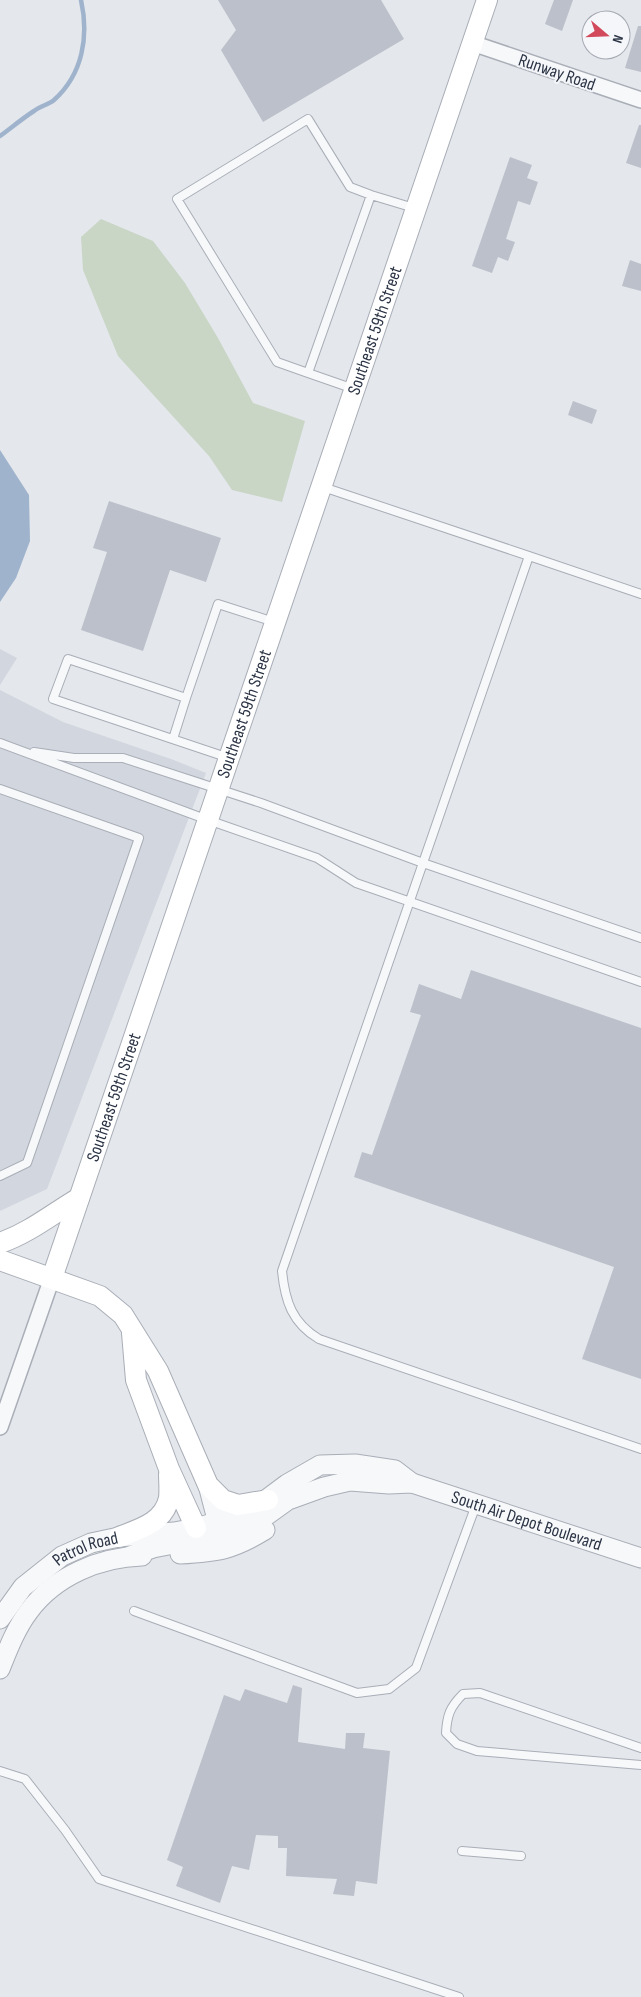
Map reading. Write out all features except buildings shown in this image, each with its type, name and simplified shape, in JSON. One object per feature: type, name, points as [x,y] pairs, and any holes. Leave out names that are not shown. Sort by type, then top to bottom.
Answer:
[{"type":"main road","name":"Southeast 59th Street","points":[[52,1278],[487,0]]},
{"type":"main road","points":[[0,1244],[25,1233],[79,1198]]},
{"type":"main road","points":[[0,1260],[100,1296],[123,1315],[158,1371],[208,1485],[223,1500],[238,1504],[268,1500]]},
{"type":"main road","points":[[131,1328],[136,1380],[169,1469],[209,1530]]},
{"type":"main road","points":[[119,1537],[152,1524],[162,1513],[169,1498],[169,1469]]},
{"type":"street","name":"Runway Road","points":[[472,43],[641,100]]},
{"type":"street","name":"Southeast 59th Street","points":[[0,1427],[52,1278]]},
{"type":"street","name":"South Air Depot Boulevard","points":[[209,1530],[248,1513],[268,1500],[287,1484],[320,1466],[355,1464],[395,1470],[412,1483]]},
{"type":"street","name":"South Air Depot Boulevard","points":[[209,1530],[236,1532],[264,1518],[288,1500],[324,1487],[350,1481],[389,1484],[412,1483],[641,1558]]},
{"type":"street","points":[[136,1556],[152,1548],[209,1530],[208,1485]]},
{"type":"street","name":"South Air Depot Boulevard","points":[[136,1556],[216,1552],[242,1544],[272,1525],[302,1496]]},
{"type":"street","name":"Patrol Road","points":[[0,1619],[23,1587],[62,1556],[91,1543],[119,1537],[209,1530]]},
{"type":"street","name":"Patrol Road","points":[[0,1668],[10,1644],[30,1610],[58,1582],[90,1565],[136,1556]]},
{"type":"lane","points":[[354,390],[277,362],[177,199],[308,119],[350,187],[416,209]]},
{"type":"lane","points":[[308,373],[371,195]]},
{"type":"lane","points":[[322,486],[641,594]]},
{"type":"lane","points":[[529,556],[282,1271],[284,1293],[295,1318],[308,1333],[319,1339],[641,1449]]},
{"type":"lane","points":[[172,739],[218,604],[275,623]]},
{"type":"lane","points":[[186,698],[68,658],[54,699],[229,758]]},
{"type":"lane","points":[[0,743],[317,858],[356,883],[641,982]]},
{"type":"lane","points":[[16,749],[74,758],[123,758],[261,803],[423,863],[641,938]]},
{"type":"lane","points":[[0,789],[139,838],[27,1164],[0,1176]]},
{"type":"lane","points":[[134,1612],[357,1693],[389,1689],[416,1668],[477,1503]]},
{"type":"lane","points":[[641,1748],[480,1693],[463,1694],[455,1702],[447,1716],[446,1733],[456,1744],[477,1751],[641,1765]]},
{"type":"lane","points":[[0,1771],[25,1780],[65,1830],[99,1880],[460,1997]]},
{"type":"lane","points":[[462,1851],[521,1856]]},
{"type":"shaded area","points":[[0,649],[17,658],[0,685]]},
{"type":"shaded area","points":[[0,690],[63,722],[206,773],[47,1189],[0,1211]]},
{"type":"green space","points":[[101,219],[153,241],[185,283],[218,338],[253,403],[305,421],[282,502],[232,490],[209,456],[118,356],[83,270],[81,237]]},
{"type":"water","points":[[0,450],[29,495],[30,541],[16,578],[0,602]]},
{"type":"waterway","points":[[0,136],[36,109],[54,100],[72,78],[84,41],[81,0]]}]
